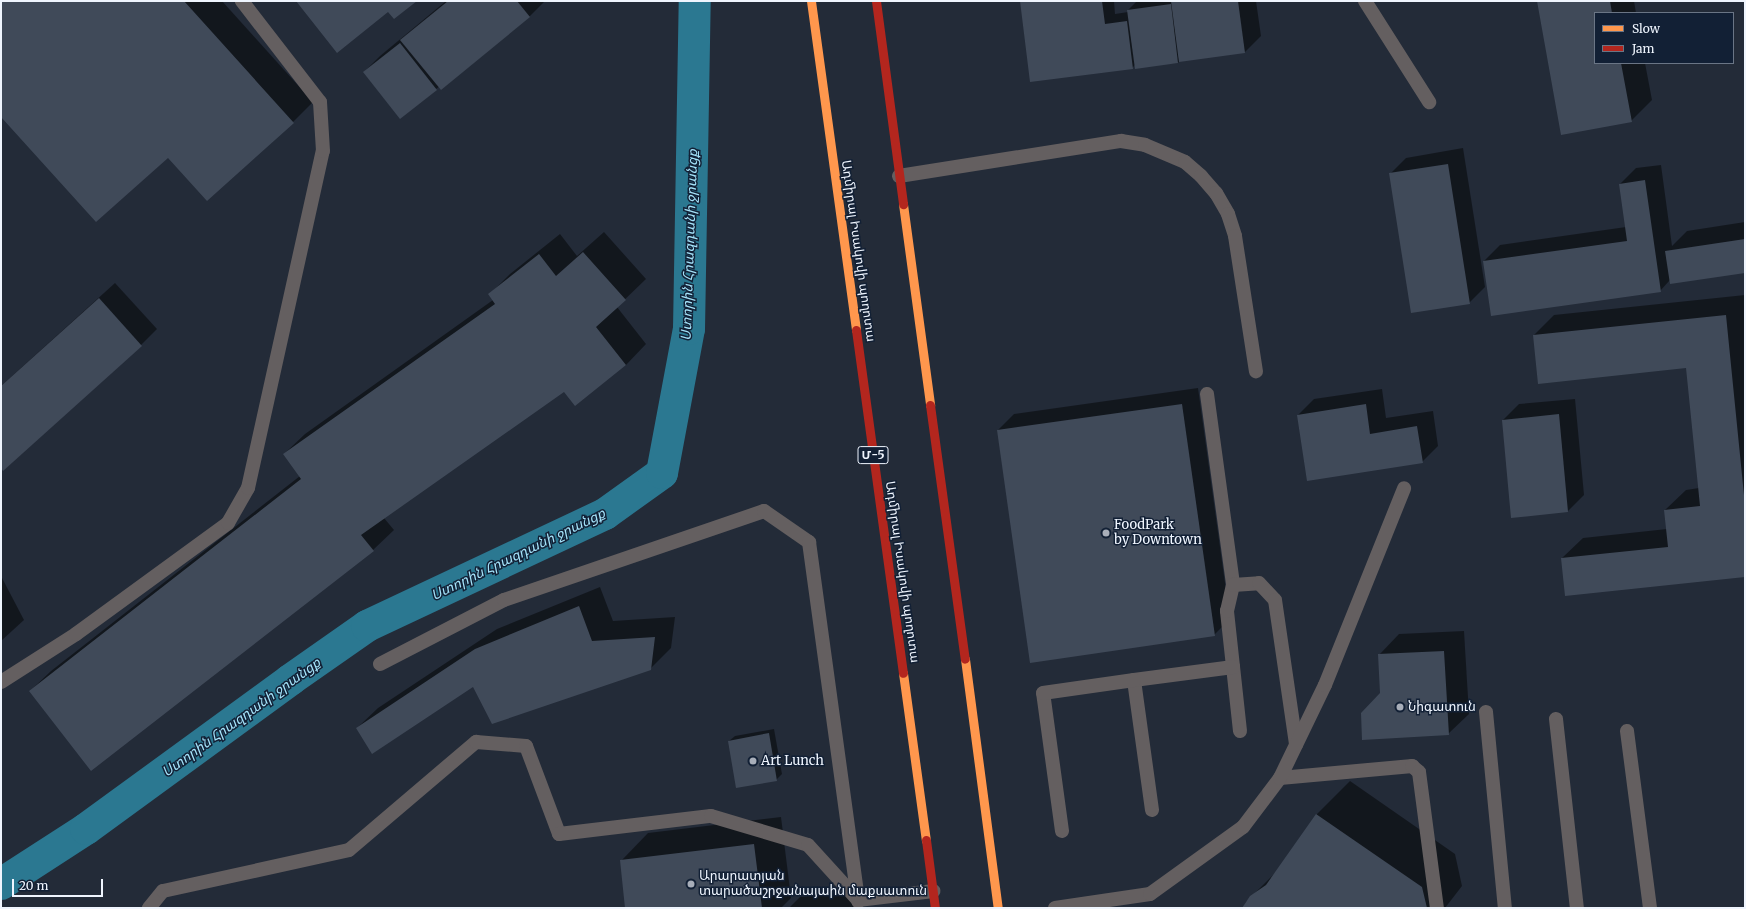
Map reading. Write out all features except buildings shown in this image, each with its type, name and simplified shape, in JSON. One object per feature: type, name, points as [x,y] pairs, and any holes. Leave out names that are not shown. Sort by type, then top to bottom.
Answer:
[{"type":"highway","name":"Ադմիրալ Իսակովի պողոտա","points":[[811,1],[935,908]]},
{"type":"highway","points":[[876,1],[998,908]]},
{"type":"lane","points":[[1,682],[76,634],[228,523],[248,488],[323,151],[320,102],[242,1]]},
{"type":"lane","points":[[1365,1],[1429,102]]},
{"type":"lane","points":[[899,176],[1121,140],[1145,145],[1185,162],[1201,176],[1216,193],[1228,214],[1234,236],[1256,371]]},
{"type":"lane","points":[[1207,394],[1233,586],[1227,611],[1240,731]]},
{"type":"lane","points":[[1055,908],[1150,894],[1243,827],[1280,778],[1325,685],[1404,488]]},
{"type":"lane","points":[[380,664],[504,600],[764,511],[810,542],[859,904]]},
{"type":"lane","points":[[1233,586],[1259,582],[1275,600],[1296,744]]},
{"type":"lane","points":[[1062,831],[1043,693],[1233,667]]},
{"type":"lane","points":[[1134,680],[1152,810]]},
{"type":"lane","points":[[1486,712],[1505,908]]},
{"type":"lane","points":[[1556,719],[1577,908]]},
{"type":"lane","points":[[1627,731],[1650,908]]},
{"type":"lane","points":[[149,908],[163,891],[349,850],[476,742],[526,746],[559,834],[711,816],[808,845],[859,904]]},
{"type":"lane","points":[[1280,778],[1412,766],[1419,772],[1437,908]]},
{"type":"lane","points":[[859,904],[933,891]]},
{"type":"waterway","name":"Ստորին Հրազդանի ջրանցք","points":[[1,884],[86,829],[290,680],[367,626],[605,514],[662,473],[689,329],[695,1]]},
{"type":"traffic: slow","points":[[811,1],[856,330]]},
{"type":"traffic: slow","points":[[903,204],[930,405]]},
{"type":"traffic: slow","points":[[965,659],[998,908]]},
{"type":"traffic: slow","points":[[903,673],[926,840]]},
{"type":"traffic: jam","points":[[876,1],[903,204]]},
{"type":"traffic: jam","points":[[856,330],[903,673]]},
{"type":"traffic: jam","points":[[930,405],[965,659]]},
{"type":"traffic: jam","points":[[926,840],[935,908]]},
{"type":"place","name":"FoodPark by Downtown","points":[[1106,533]]},
{"type":"place","name":"Նիգատուն","points":[[1400,707]]},
{"type":"place","name":"Art Lunch","points":[[753,761]]},
{"type":"place","name":"Արարատյան տարածաշրջանայաին մաքսատուն","points":[[691,884]]}]
